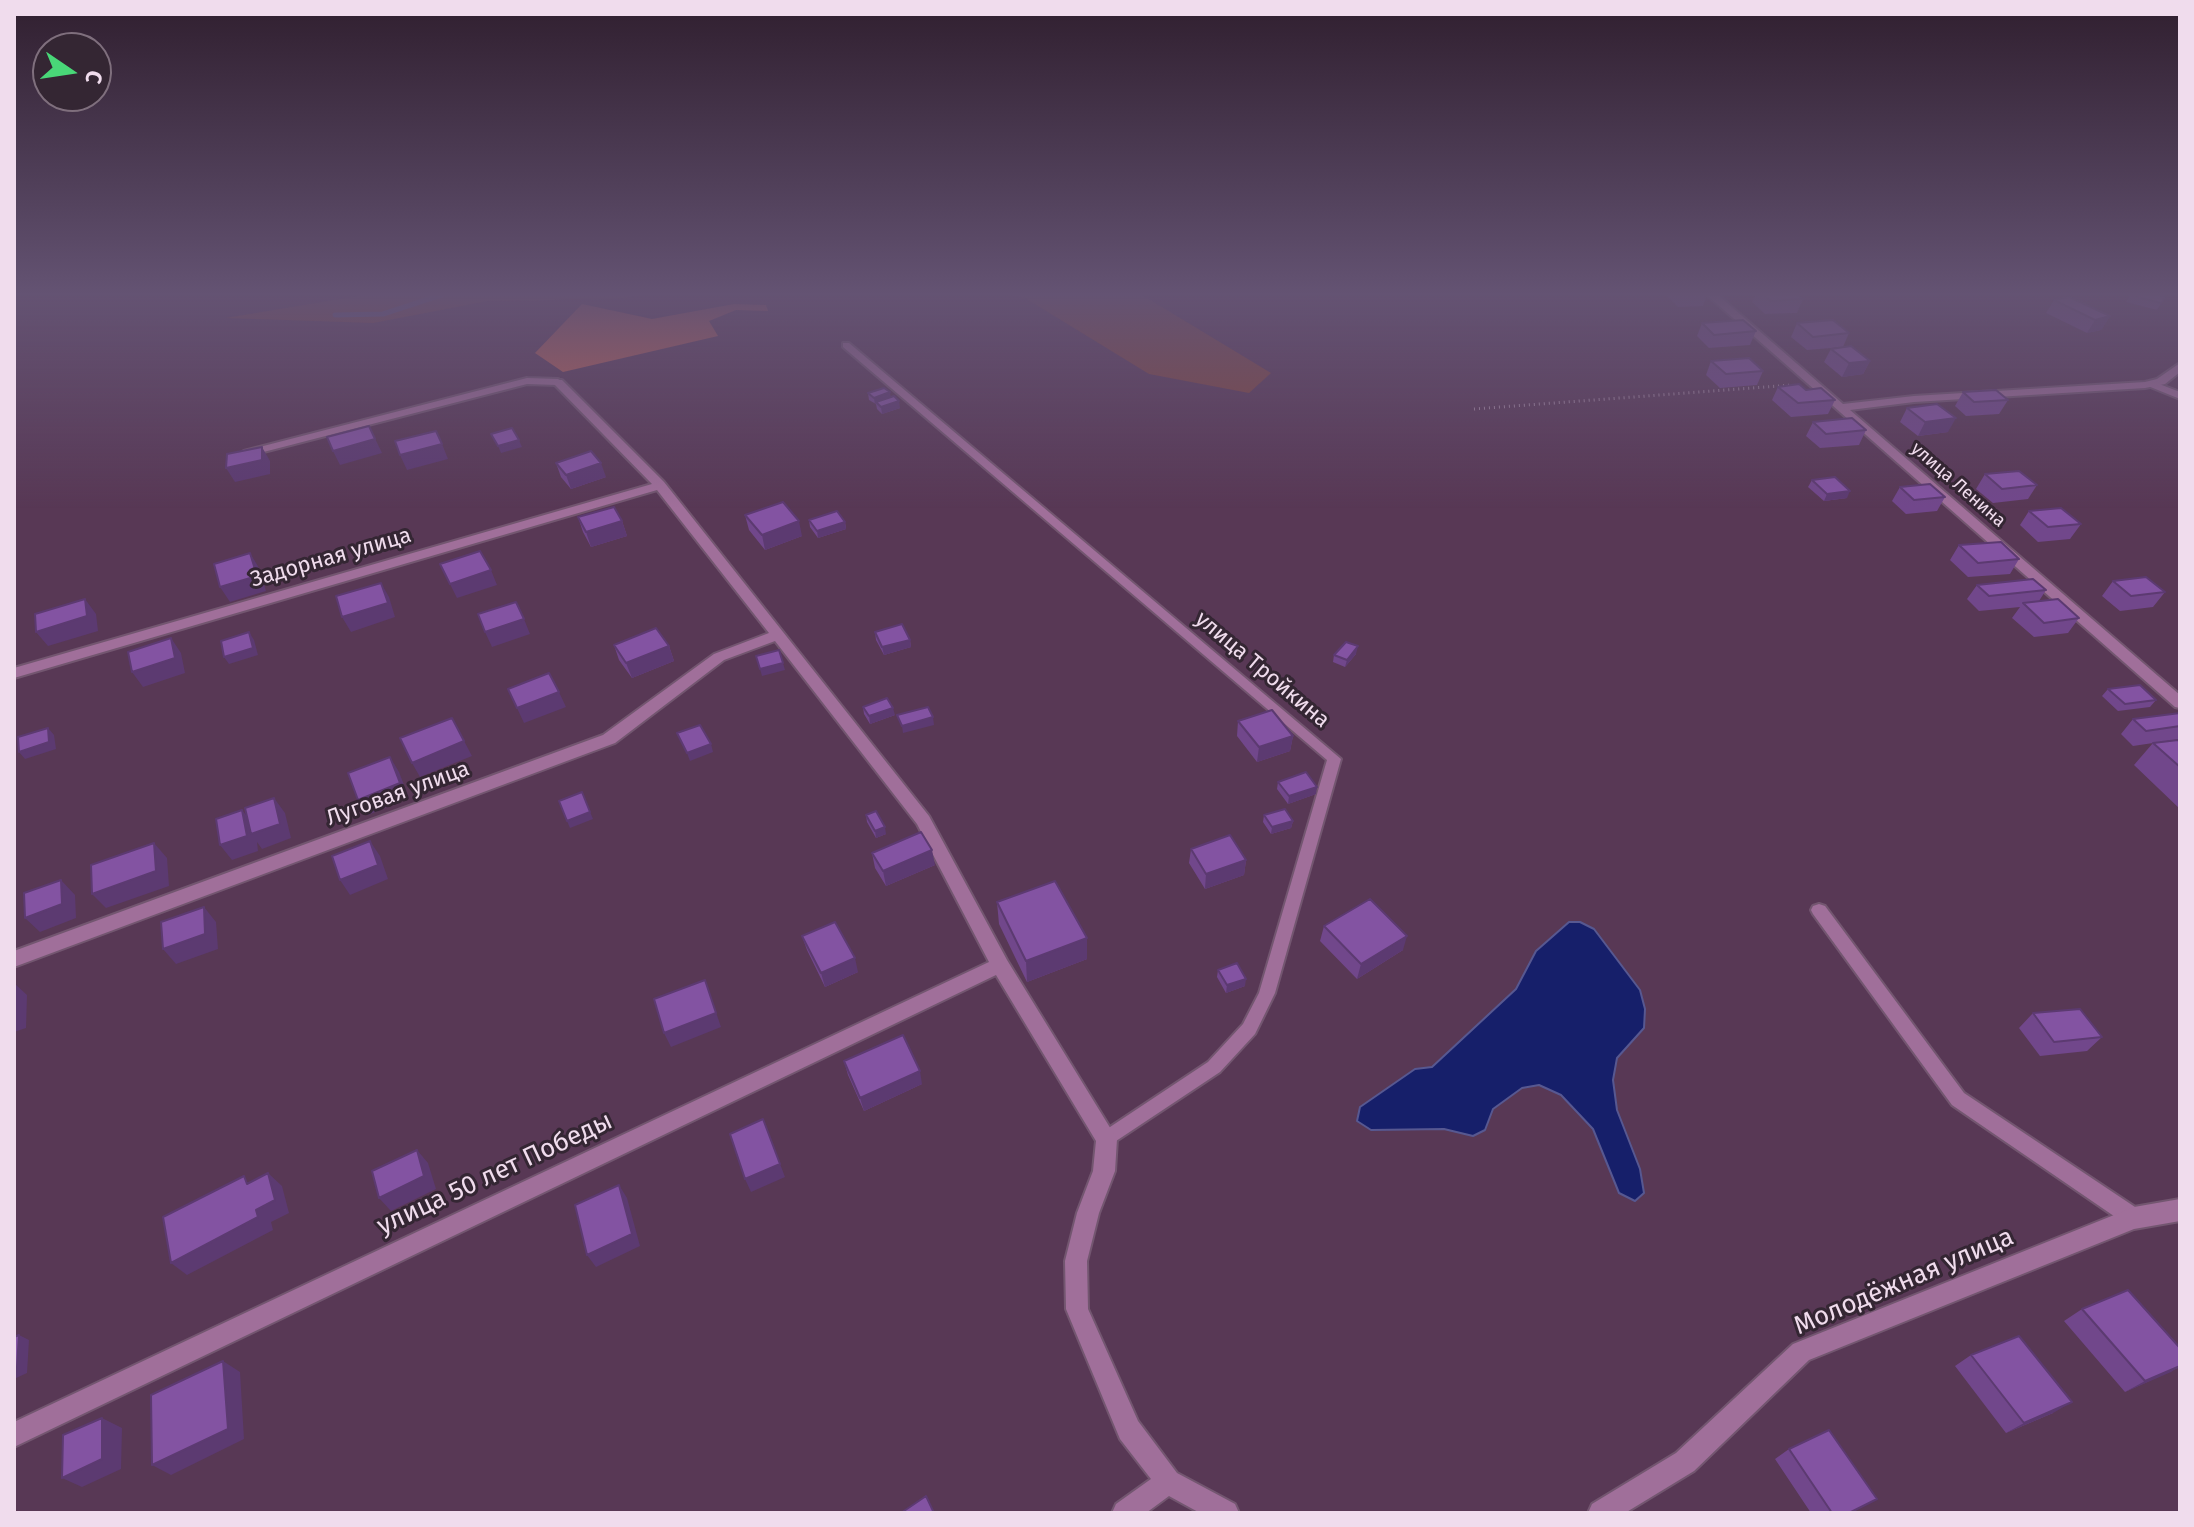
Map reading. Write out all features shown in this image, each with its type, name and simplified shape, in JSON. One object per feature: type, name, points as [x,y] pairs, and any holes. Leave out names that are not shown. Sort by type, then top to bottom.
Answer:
[{"type":"street","name":"улица Ленина","points":[[1795,366],[2180,703]]},
{"type":"street","points":[[1843,407],[1914,399],[2151,384],[2161,382],[2180,366]]},
{"type":"street","points":[[558,382],[660,485],[923,820],[1000,965],[1107,1139],[1104,1171],[1088,1213],[1076,1261],[1077,1309],[1129,1430],[1168,1482],[1226,1513]]},
{"type":"street","name":"Задорная улица","points":[[14,673],[660,485]]},
{"type":"street","name":"Луговая улица","points":[[14,959],[609,739],[719,657],[778,635]]},
{"type":"street","name":"улица 50 лет Победы","points":[[14,1435],[1000,965]]},
{"type":"street","name":"Молодёжная улица","points":[[1601,1513],[1685,1462],[1801,1352],[2134,1218],[2180,1210]]},
{"type":"street","points":[[1125,1513],[1168,1482]]},
{"type":"lane","name":"улица Тройкина","points":[[871,366],[1334,759],[1267,993],[1249,1029],[1214,1067],[1107,1139]]},
{"type":"lane","points":[[242,455],[527,381],[558,382]]},
{"type":"lane","points":[[2151,384],[2180,396]]},
{"type":"lane","points":[[1819,910],[1958,1099],[2134,1218]]},
{"type":"path","points":[[1474,409],[1814,383]]},
{"type":"shaded area","points":[[555,366],[588,366],[563,372]]},
{"type":"shaded area","points":[[1136,366],[1260,366],[1271,373],[1249,393],[1149,374]]},
{"type":"shaded area","points":[[1569,922],[1580,922],[1594,929],[1640,990],[1645,1009],[1644,1028],[1617,1058],[1613,1080],[1617,1110],[1640,1169],[1644,1193],[1635,1201],[1619,1193],[1593,1129],[1561,1095],[1539,1085],[1522,1088],[1493,1109],[1485,1130],[1473,1136],[1444,1129],[1371,1130],[1357,1121],[1360,1107],[1415,1069],[1432,1067],[1516,989],[1536,951]]},
{"type":"building","points":[[1717,366],[1758,366],[1763,371],[1726,374]]},
{"type":"building","points":[[1799,384],[1806,390],[1821,388],[1835,400],[1798,403],[1778,387]]},
{"type":"building","points":[[884,388],[890,392],[874,398],[868,393]]},
{"type":"building","points":[[1996,390],[2008,400],[1974,402],[1963,392]]},
{"type":"building","points":[[894,396],[899,401],[881,407],[876,402]]},
{"type":"building","points":[[1937,404],[1956,418],[1925,422],[1907,408]]},
{"type":"building","points":[[1852,418],[1866,430],[1826,434],[1813,422]]},
{"type":"building","points":[[369,426],[375,439],[333,451],[327,437]]},
{"type":"building","points":[[512,428],[519,440],[498,446],[491,434]]},
{"type":"building","points":[[436,431],[442,444],[400,455],[395,441]]},
{"type":"building","points":[[262,447],[262,460],[226,468],[227,454]]},
{"type":"building","points":[[591,451],[601,463],[566,475],[556,463]]},
{"type":"building","points":[[2019,471],[2037,485],[2002,489],[1985,474]]},
{"type":"building","points":[[1835,477],[1850,491],[1827,494],[1812,480]]},
{"type":"building","points":[[1930,484],[1945,497],[1914,500],[1900,487]]},
{"type":"building","points":[[783,502],[799,521],[762,535],[745,515]]},
{"type":"building","points":[[614,507],[622,521],[586,532],[578,517]]},
{"type":"building","points":[[2061,508],[2081,524],[2048,527],[2029,511]]},
{"type":"building","points":[[837,511],[845,522],[817,531],[809,520]]},
{"type":"building","points":[[2001,542],[2019,559],[1978,563],[1959,545]]},
{"type":"building","points":[[480,551],[491,570],[450,584],[440,564]]},
{"type":"building","points":[[250,553],[257,576],[220,587],[214,564]]},
{"type":"building","points":[[2146,577],[2165,592],[2131,596],[2113,581]]},
{"type":"building","points":[[2033,579],[2046,590],[1989,596],[1977,585]]},
{"type":"building","points":[[381,583],[388,603],[342,617],[336,596]]},
{"type":"building","points":[[85,599],[87,616],[36,632],[35,614]]},
{"type":"building","points":[[2058,599],[2079,618],[2044,623],[2023,603]]},
{"type":"building","points":[[516,602],[524,619],[485,632],[478,614]]},
{"type":"building","points":[[902,624],[910,640],[882,647],[875,632]]},
{"type":"building","points":[[656,628],[669,646],[626,663],[614,645]]},
{"type":"building","points":[[249,632],[253,648],[224,657],[221,641]]},
{"type":"building","points":[[171,638],[175,658],[132,672],[128,652]]},
{"type":"building","points":[[1346,642],[1358,646],[1347,660],[1334,655]]},
{"type":"building","points":[[779,650],[783,663],[760,669],[756,656]]},
{"type":"building","points":[[549,673],[559,692],[517,708],[508,689]]},
{"type":"building","points":[[2140,685],[2156,700],[2125,704],[2108,689]]},
{"type":"building","points":[[887,698],[893,708],[869,716],[863,707]]},
{"type":"building","points":[[928,707],[933,717],[902,726],[897,715]]},
{"type":"building","points":[[1272,710],[1293,736],[1259,747],[1238,721]]},
{"type":"building","points":[[2180,713],[2180,726],[2146,731],[2133,719]]},
{"type":"building","points":[[452,718],[464,741],[412,763],[400,738]]},
{"type":"building","points":[[700,725],[711,744],[687,753],[677,733]]},
{"type":"building","points":[[48,728],[49,742],[19,752],[18,737]]},
{"type":"building","points":[[2180,742],[2180,767],[2153,743]]},
{"type":"building","points":[[390,757],[400,783],[358,800],[348,773]]},
{"type":"building","points":[[1306,772],[1317,787],[1289,796],[1278,782]]},
{"type":"building","points":[[582,792],[590,812],[567,821],[559,801]]},
{"type":"building","points":[[274,798],[280,824],[251,834],[245,808]]},
{"type":"building","points":[[1285,809],[1293,821],[1272,827],[1264,815]]},
{"type":"building","points":[[242,810],[247,836],[220,845],[216,819]]},
{"type":"building","points":[[876,811],[885,827],[875,831],[866,815]]},
{"type":"building","points":[[921,832],[932,850],[883,871],[872,853]]},
{"type":"building","points":[[1230,835],[1246,860],[1206,874],[1191,849]]},
{"type":"building","points":[[370,841],[378,865],[340,880],[332,856]]},
{"type":"building","points":[[154,843],[156,871],[92,894],[91,865]]},
{"type":"building","points":[[61,880],[62,904],[25,918],[24,893]]},
{"type":"building","points":[[1055,881],[1087,938],[1026,961],[997,902]]},
{"type":"building","points":[[1370,899],[1407,936],[1361,964],[1324,926]]},
{"type":"building","points":[[204,907],[205,934],[163,949],[161,922]]},
{"type":"building","points":[[835,922],[855,958],[821,973],[802,936]]},
{"type":"building","points":[[1237,963],[1246,979],[1227,985],[1218,970]]},
{"type":"building","points":[[705,980],[716,1013],[664,1033],[654,999]]},
{"type":"building","points":[[2080,1009],[2102,1037],[2054,1042],[2033,1013]]},
{"type":"building","points":[[903,1035],[920,1071],[860,1098],[844,1061]]},
{"type":"building","points":[[763,1119],[780,1164],[745,1179],[730,1134]]},
{"type":"building","points":[[417,1150],[424,1176],[379,1198],[372,1171]]},
{"type":"building","points":[[268,1173],[275,1200],[256,1210],[258,1217],[171,1263],[163,1217],[244,1176],[247,1184]]},
{"type":"building","points":[[619,1185],[632,1234],[587,1255],[575,1205]]},
{"type":"building","points":[[2128,1290],[2180,1348],[2180,1366],[2145,1381],[2082,1309]]},
{"type":"building","points":[[19,1335],[17,1367],[14,1369],[14,1337]]},
{"type":"building","points":[[2019,1336],[2072,1402],[2024,1423],[1971,1355]]},
{"type":"building","points":[[223,1361],[228,1429],[152,1465],[151,1395]]},
{"type":"building","points":[[102,1418],[102,1459],[62,1478],[63,1435]]},
{"type":"building","points":[[1829,1430],[1877,1499],[1849,1513],[1832,1513],[1789,1449]]},
{"type":"building","points":[[926,1496],[934,1513],[901,1513]]}]
